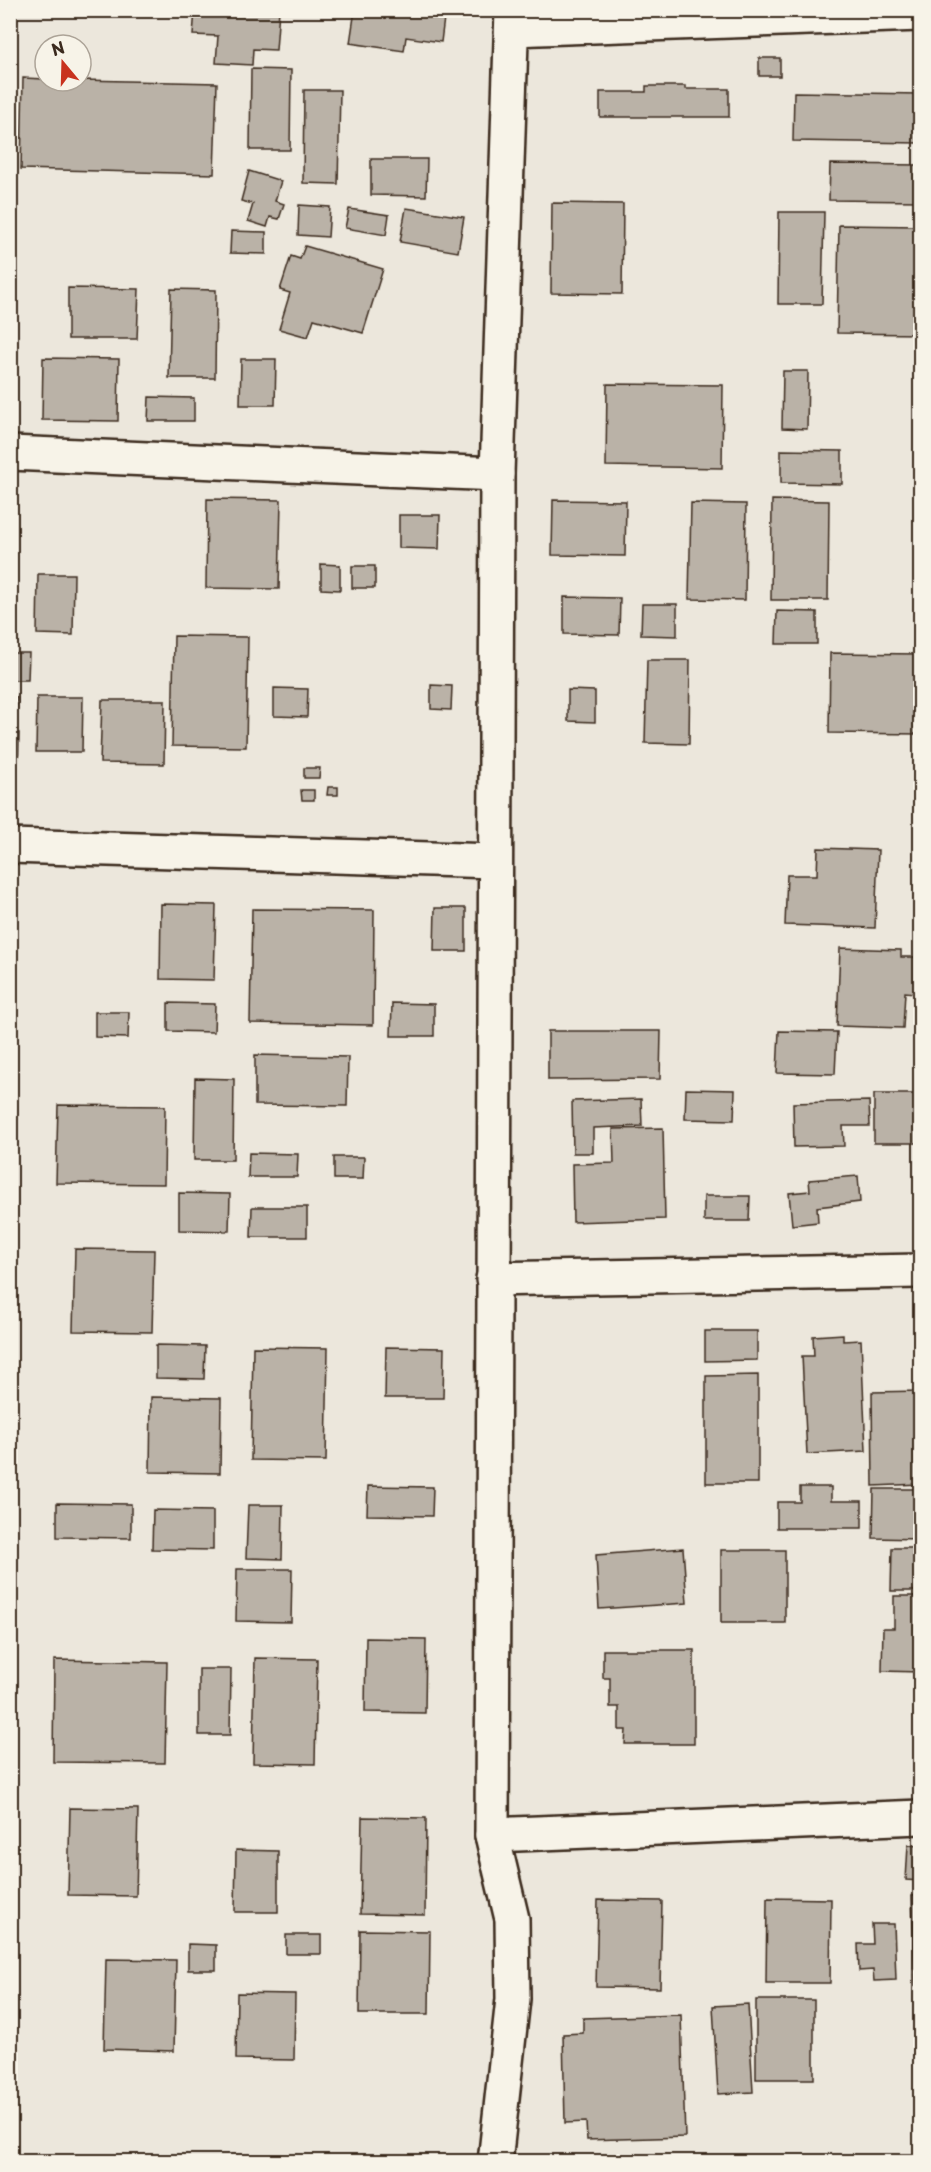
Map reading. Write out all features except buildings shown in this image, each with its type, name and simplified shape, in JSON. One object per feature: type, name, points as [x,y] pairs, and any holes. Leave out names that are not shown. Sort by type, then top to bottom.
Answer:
[{"type":"street","points":[[495,2162],[513,1999],[512,1919],[492,1835],[497,474],[512,20],[921,14]]},
{"type":"street","points":[[10,453],[497,474]]},
{"type":"street","points":[[10,846],[494,861]]},
{"type":"street","points":[[493,1279],[921,1270]]},
{"type":"street","points":[[492,1835],[921,1816]]}]
